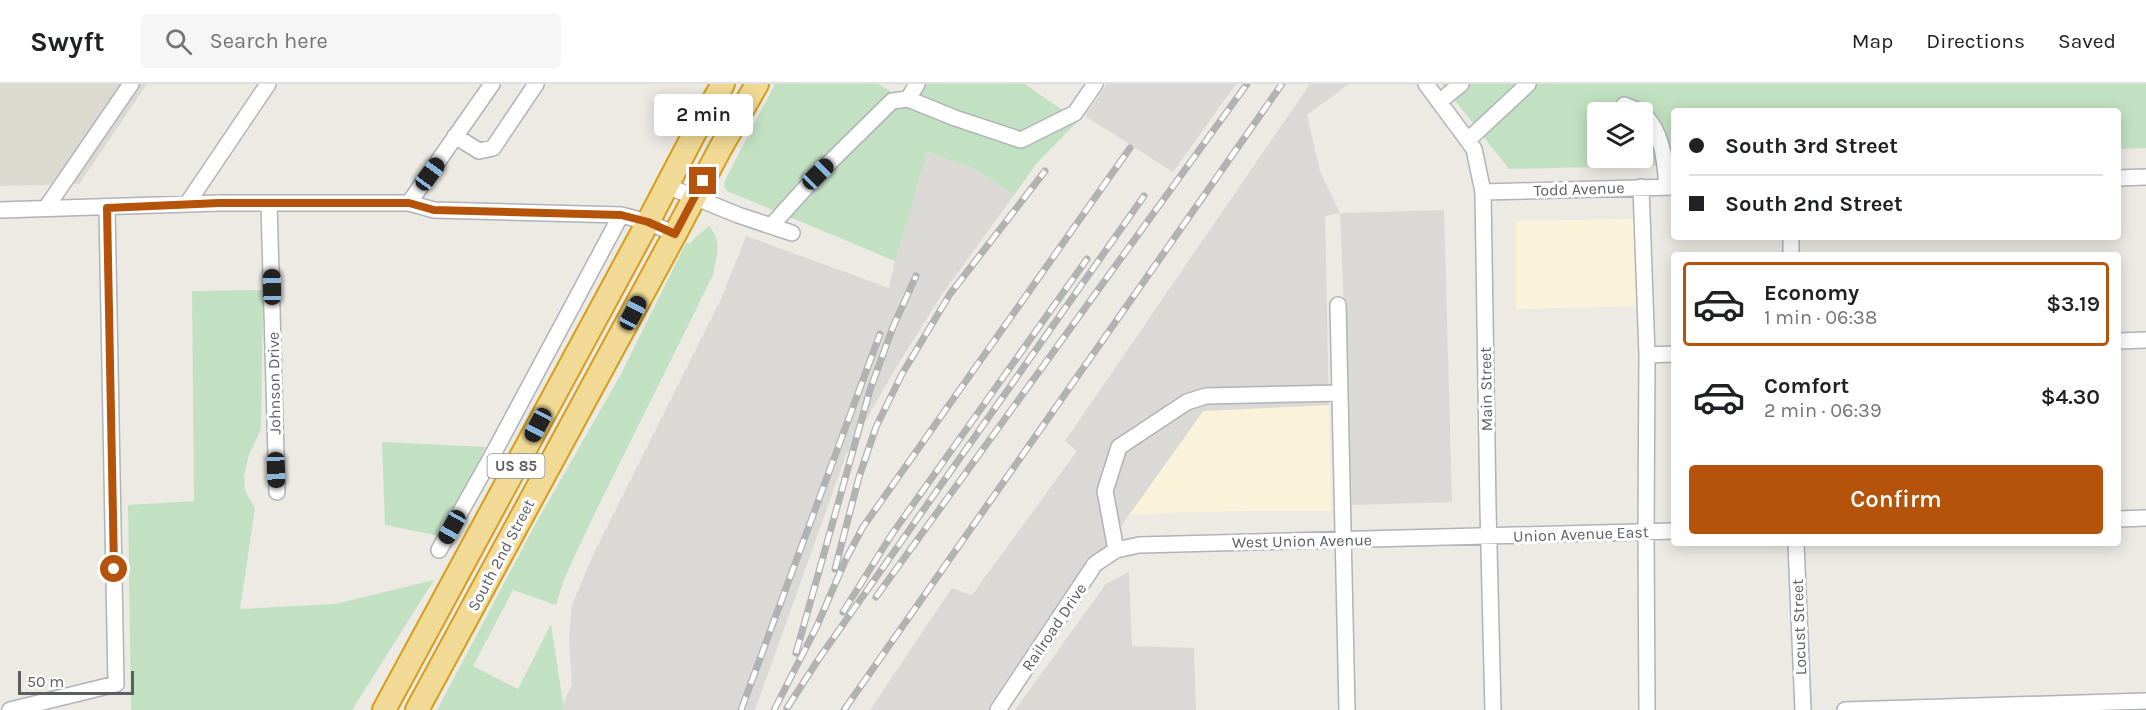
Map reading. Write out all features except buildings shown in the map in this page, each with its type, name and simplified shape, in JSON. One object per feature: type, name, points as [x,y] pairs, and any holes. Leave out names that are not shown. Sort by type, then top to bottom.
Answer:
[{"type":"highway","name":"South 2nd Street","points":[[384,710],[723,84]]},
{"type":"highway","name":"South 2nd Street","points":[[417,710],[757,84]]},
{"type":"street","points":[[46,208],[131,84]]},
{"type":"street","points":[[187,204],[268,84]]},
{"type":"street","points":[[409,203],[492,84]]},
{"type":"street","points":[[455,136],[479,152],[493,148],[536,84]]},
{"type":"street","points":[[908,99],[917,84]]},
{"type":"street","points":[[771,226],[818,174],[892,101],[908,99],[1022,140],[1075,113],[1095,84]]},
{"type":"street","name":"Main Street","points":[[1426,84],[1474,149],[1483,192],[1493,710]]},
{"type":"street","points":[[1439,102],[1461,84]]},
{"type":"street","points":[[1468,140],[1528,84]]},
{"type":"street","points":[[1653,124],[1658,135],[1670,187]]},
{"type":"street","points":[[2121,178],[2146,177]]},
{"type":"street","points":[[667,186],[792,233]]},
{"type":"street","points":[[1641,187],[1647,355],[1647,710]]},
{"type":"street","name":"Todd Avenue","points":[[1483,192],[1670,187]]},
{"type":"street","name":"Johnson Drive","points":[[269,203],[277,492]]},
{"type":"street","points":[[0,210],[187,204],[409,203],[434,210],[621,215],[648,222],[675,234]]},
{"type":"street","points":[[10,710],[116,684],[107,208]]},
{"type":"street","points":[[440,550],[621,215]]},
{"type":"street","points":[[1338,305],[1347,710]]},
{"type":"street","points":[[2121,341],[2146,340]]},
{"type":"street","points":[[1647,355],[1671,354]]},
{"type":"street","points":[[1116,550],[1105,491],[1119,447],[1187,402],[1206,396],[1340,393]]},
{"type":"street","points":[[2121,519],[2146,518]]},
{"type":"street","name":"Union Avenue East","points":[[1489,537],[1671,531]]},
{"type":"street","name":"West Union Avenue","points":[[1116,550],[1140,546],[1489,537]]},
{"type":"street","name":"Locust Street","points":[[1796,546],[1803,710]]},
{"type":"street","name":"Railroad Drive","points":[[998,710],[1077,594],[1091,569],[1101,559],[1116,550]]},
{"type":"street","points":[[1845,710],[2146,701]]},
{"type":"shaded area","points":[[0,84],[147,84],[79,184],[0,186]]},
{"type":"shaded area","points":[[1107,84],[1236,84],[1173,172],[1085,116]]},
{"type":"shaded area","points":[[1310,84],[1349,84],[1307,115],[1320,171],[1340,213],[1325,216],[1329,405],[1203,411],[990,710],[870,710],[952,588],[972,595],[1077,451],[1065,441]]},
{"type":"shaded area","points":[[927,152],[973,168],[1014,195],[943,293],[895,369],[846,455],[755,710],[564,710],[563,704],[572,684],[569,638],[572,605],[593,555],[721,299],[746,236],[889,288]]},
{"type":"shaded area","points":[[1444,210],[1452,502],[1352,505],[1340,213]]},
{"type":"shaded area","points":[[1636,219],[1639,306],[1516,309],[1516,221]]},
{"type":"shaded area","points":[[1329,405],[1331,511],[1130,514],[1204,411]]},
{"type":"shaded area","points":[[1129,572],[1132,646],[1194,648],[1196,710],[1015,710],[1106,584]]},
{"type":"green space","points":[[775,84],[878,84],[897,95],[909,107],[925,84],[1025,84],[1078,121],[1037,163],[1014,195],[973,168],[927,152],[895,261],[727,191],[724,186],[725,180]]},
{"type":"green space","points":[[1442,84],[2146,84],[2146,148],[2121,149],[2121,108],[1671,108],[1671,165],[1653,166],[1653,102],[1587,102],[1587,167],[1509,169]]},
{"type":"green space","points":[[709,226],[717,243],[713,275],[591,521],[564,579],[556,605],[513,590],[473,666],[518,689],[551,624],[564,710],[437,710],[536,523],[621,374],[686,243],[690,244]]},
{"type":"green space","points":[[263,290],[261,429],[249,455],[244,475],[245,491],[255,508],[240,609],[335,604],[434,580],[352,710],[131,710],[128,505],[194,501],[192,291]]},
{"type":"green space","points":[[382,442],[486,447],[440,536],[385,525]]},
{"type":"railway","points":[[876,597],[1247,84]]},
{"type":"railway","points":[[844,710],[1282,84]]},
{"type":"railway","points":[[774,710],[816,628],[846,559],[863,527],[1130,148]]},
{"type":"railway","points":[[835,569],[859,477],[876,427],[902,374],[950,294],[1045,171]]},
{"type":"railway","points":[[787,708],[818,660],[1144,196]]},
{"type":"railway","points":[[843,612],[892,534],[1087,259]]},
{"type":"railway","points":[[796,653],[870,390],[893,327],[916,276]]},
{"type":"railway","points":[[741,710],[880,334]]},
{"type":"route","points":[[114,569],[107,208],[219,203],[409,203],[434,210],[621,215],[648,222],[675,234],[703,181]]}]
